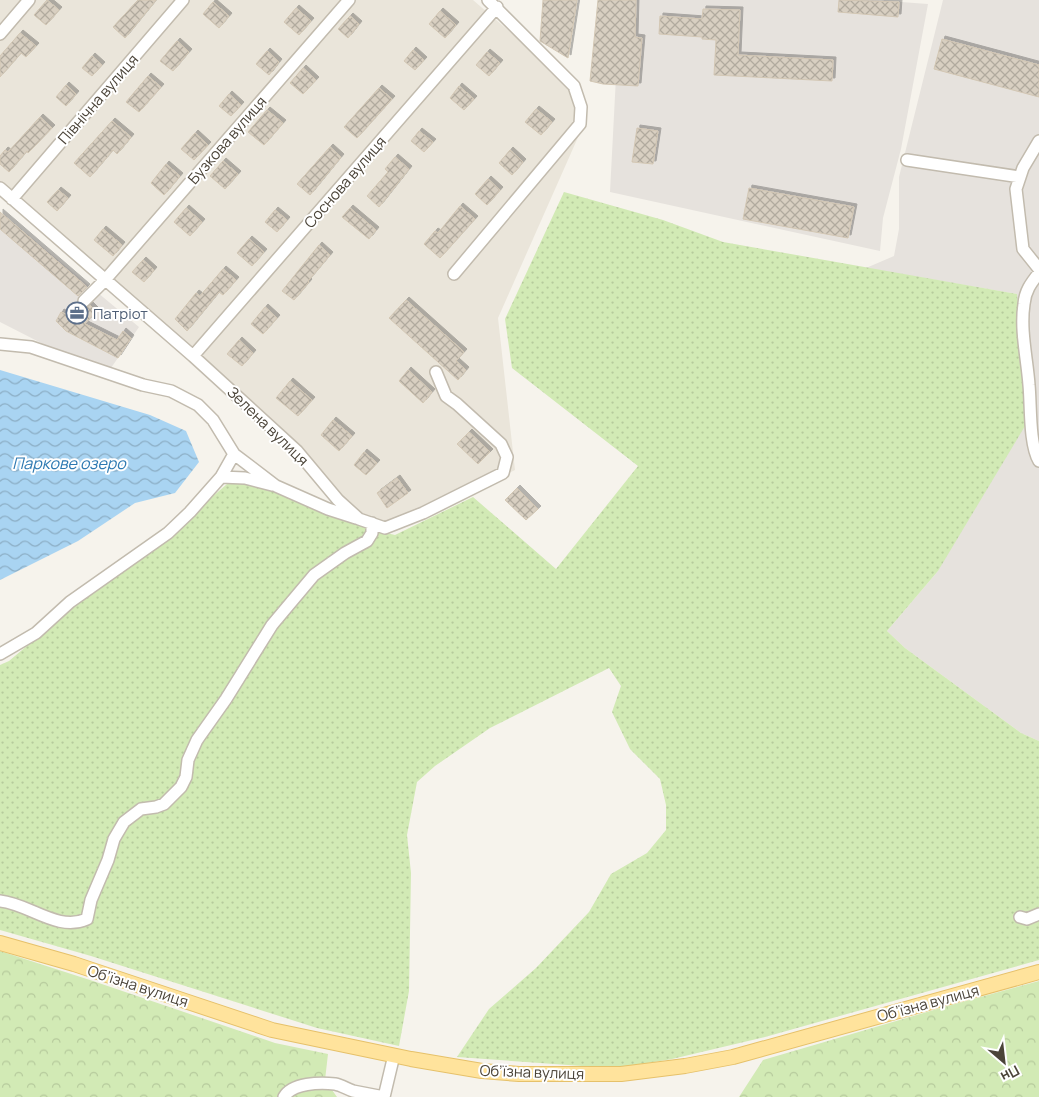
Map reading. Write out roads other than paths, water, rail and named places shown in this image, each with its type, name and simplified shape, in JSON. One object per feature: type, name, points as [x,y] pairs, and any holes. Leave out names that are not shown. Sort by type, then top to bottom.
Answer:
[{"type":"main road","name":"Об’їзна вулиця","points":[[0,942],[74,964],[272,1030],[482,1071],[519,1074],[621,1074],[685,1066],[733,1057],[1039,972]]},
{"type":"street","points":[[0,34],[29,0]]},
{"type":"street","name":"Північна вулиця","points":[[12,199],[183,0]]},
{"type":"street","name":"Бузкова вулиця","points":[[84,301],[106,280],[349,0]]},
{"type":"street","points":[[454,274],[580,124],[581,107],[574,86],[493,4]]},
{"type":"street","name":"Соснова вулиця","points":[[193,356],[493,4]]},
{"type":"street","points":[[1039,141],[1022,168],[1016,189],[1023,249],[1039,269]]},
{"type":"street","points":[[907,160],[1020,177]]},
{"type":"street","name":"Зелена вулиця","points":[[0,188],[193,356],[297,451],[338,500],[359,519],[384,528],[423,513],[503,473],[507,457],[501,444],[458,404],[446,396],[436,372]]},
{"type":"street","points":[[1039,273],[1028,286],[1024,304],[1024,337],[1029,407],[1034,443],[1039,461]]},
{"type":"street","points":[[0,344],[31,347],[142,385],[171,390],[198,406],[213,420],[234,454],[276,486]]},
{"type":"street","points":[[0,654],[36,633],[70,602],[168,533],[190,512],[221,476],[234,454]]},
{"type":"street","points":[[221,476],[245,478],[276,486],[328,509],[359,519]]},
{"type":"street","points":[[0,901],[18,904],[63,923],[78,923],[87,919],[91,900],[108,860],[114,839],[124,822],[140,809],[164,804],[181,787],[186,777],[188,760],[197,740],[235,686],[272,625],[314,574],[344,553],[368,541],[372,534],[372,523]]},
{"type":"street","points":[[1020,917],[1027,919],[1039,914]]},
{"type":"street","points":[[284,1097],[287,1093],[306,1085],[334,1084],[384,1097],[394,1055]]},
{"type":"water","name":"Паркове озеро","points":[[0,370],[150,415],[186,431],[199,462],[175,493],[135,503],[78,541],[0,580]]},
{"type":"place","name":"Патріот","points":[[77,313]]}]
